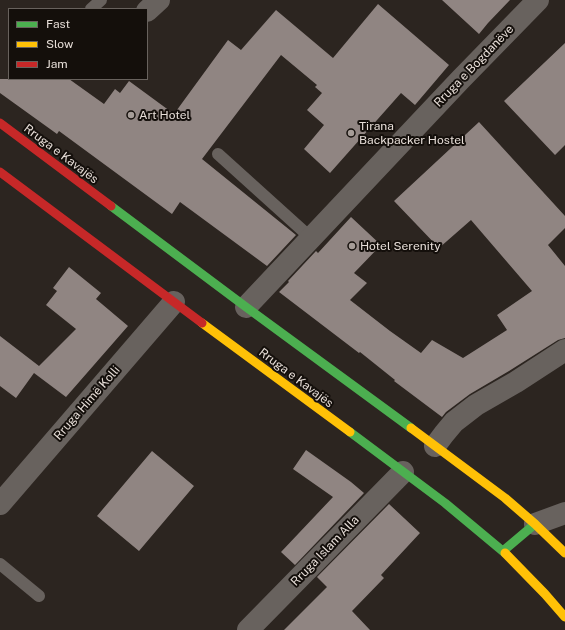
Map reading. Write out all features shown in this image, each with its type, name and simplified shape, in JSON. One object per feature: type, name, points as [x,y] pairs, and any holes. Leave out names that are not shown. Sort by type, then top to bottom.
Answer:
[{"type":"main road","name":"Rruga e Kavajës","points":[[0,123],[505,498],[565,553]]},
{"type":"main road","name":"Rruga e Kavajës","points":[[0,172],[445,503],[503,551],[565,617]]},
{"type":"main road","points":[[503,551],[535,524]]},
{"type":"street","points":[[148,10],[159,0]]},
{"type":"street","name":"Rruga e Bogdanëve","points":[[246,307],[456,84],[538,0]]},
{"type":"street","name":"Rruga Himë Kolli","points":[[0,504],[174,302]]},
{"type":"street","points":[[435,446],[454,422],[476,405],[516,382],[565,350]]},
{"type":"street","name":"Rruga Islam Alla","points":[[248,630],[403,472]]},
{"type":"street","points":[[535,524],[565,513]]},
{"type":"lane","points":[[92,8],[101,0]]},
{"type":"lane","points":[[218,154],[311,238]]},
{"type":"lane","points":[[0,564],[39,596]]},
{"type":"building","points":[[442,0],[510,0],[479,34]]},
{"type":"building","points":[[378,4],[449,65],[415,105],[401,93],[330,173],[304,149],[324,125],[307,110],[322,93],[315,87],[317,85],[281,55],[202,159],[296,235],[267,266],[180,202],[172,214],[59,131],[57,134],[0,93],[0,79],[70,80],[104,104],[115,89],[120,93],[129,81],[174,114],[228,40],[241,50],[276,10],[333,58]]},
{"type":"building","points":[[565,43],[565,145],[555,155],[504,101]]},
{"type":"building","points":[[479,122],[565,216],[565,228],[548,245],[565,266],[565,338],[558,340],[470,394],[446,412],[442,417],[394,381],[395,380],[360,352],[359,353],[279,292],[316,251],[318,253],[351,217],[381,245],[354,273],[367,283],[350,300],[390,331],[421,353],[432,340],[463,358],[507,330],[497,315],[532,291],[471,220],[439,248],[394,201]]},
{"type":"building","points":[[69,267],[101,293],[96,299],[128,326],[66,397],[34,373],[16,398],[0,386],[0,336],[39,366],[76,329],[46,305],[57,291],[53,288]]},
{"type":"building","points":[[306,450],[364,493],[295,565],[281,552],[333,497],[293,469]]},
{"type":"building","points":[[152,451],[194,486],[139,551],[97,516]]},
{"type":"building","points":[[389,504],[420,533],[381,575],[384,578],[352,611],[370,630],[284,630],[327,587],[317,577]]},
{"type":"traffic: fast","points":[[111,206],[411,428]]},
{"type":"traffic: fast","points":[[350,432],[445,503],[505,553]]},
{"type":"traffic: fast","points":[[503,551],[535,524]]},
{"type":"traffic: slow","points":[[202,323],[350,432]]},
{"type":"traffic: slow","points":[[411,428],[505,498],[565,553]]},
{"type":"traffic: slow","points":[[505,553],[565,617]]},
{"type":"traffic: jam","points":[[0,123],[111,206]]},
{"type":"traffic: jam","points":[[0,172],[202,323]]},
{"type":"place","name":"Art Hotel","points":[[131,115]]},
{"type":"place","name":"Tirana Backpacker Hostel","points":[[351,133]]},
{"type":"place","name":"Hotel Serenity","points":[[352,246]]}]
